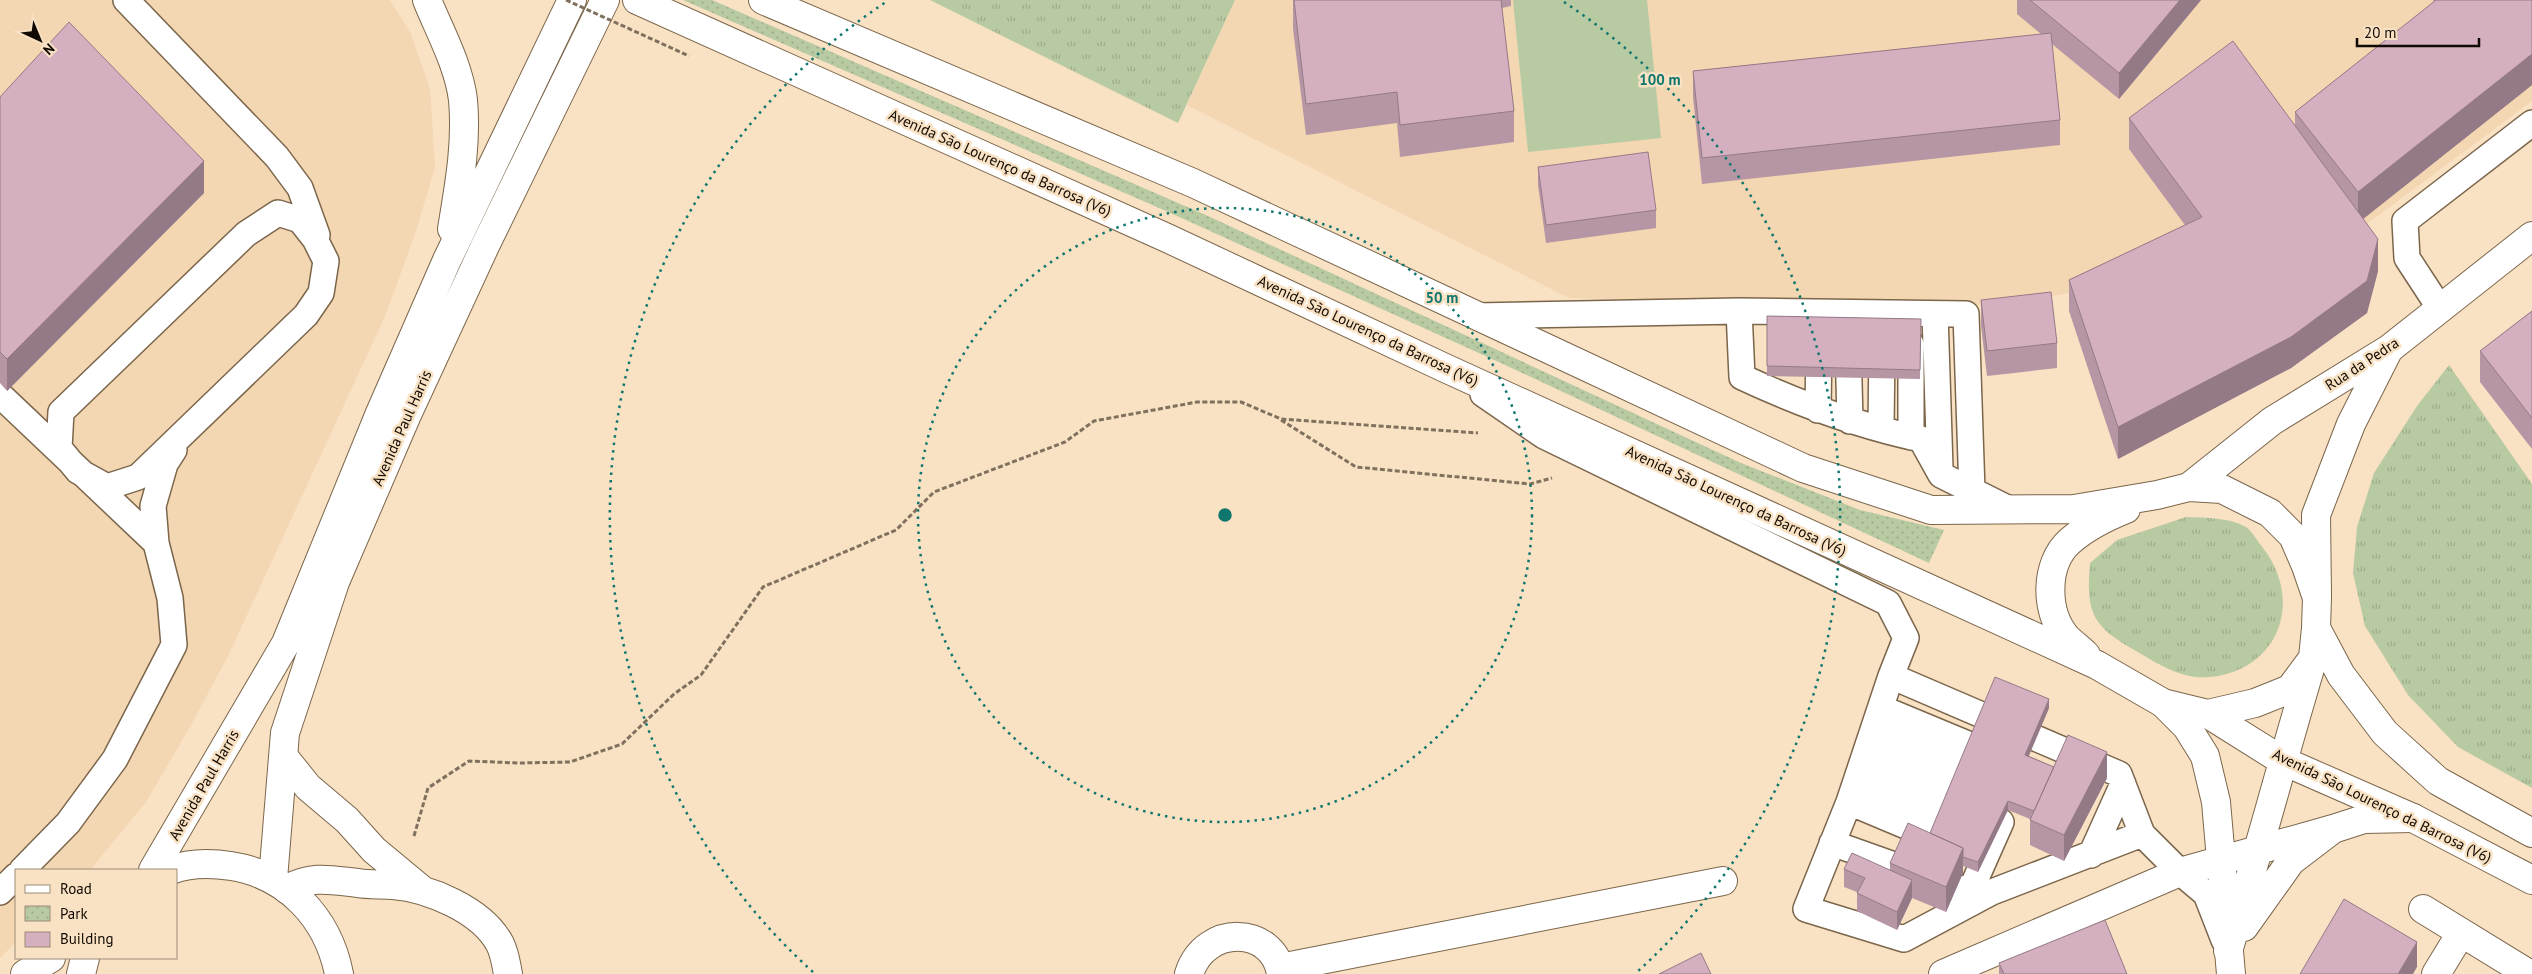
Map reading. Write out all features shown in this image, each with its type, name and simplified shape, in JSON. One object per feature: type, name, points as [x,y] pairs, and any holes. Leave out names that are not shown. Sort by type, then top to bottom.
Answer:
[{"type":"main road","points":[[427,0],[451,56],[462,99],[464,151],[447,260]]},
{"type":"main road","points":[[447,260],[572,0]]},
{"type":"main road","name":"Avenida Paul Harris","points":[[280,884],[285,733],[335,582],[410,408],[485,246],[605,0]]},
{"type":"main road","name":"Avenida São Lourenço da Barrosa (V6)","points":[[637,0],[1167,238],[1445,368],[2097,665],[2163,703],[2208,714],[2283,761],[2412,818],[2532,880]]},
{"type":"main road","name":"Avenida São Lourenço da Barrosa (V6)","points":[[763,0],[1193,183],[1803,468],[1931,510],[2074,509],[2157,495],[2189,487],[2222,489],[2270,513],[2293,536],[2317,598],[2316,628],[2313,658],[2290,688],[2255,703],[2208,714]]},
{"type":"main road","name":"Rua da Pedra","points":[[2189,487],[2272,421],[2388,349],[2439,307],[2532,236]]},
{"type":"main road","name":"Avenida Paul Harris","points":[[154,869],[286,643],[380,413],[447,260]]},
{"type":"main road","points":[[2317,598],[2316,515],[2351,424],[2388,349]]},
{"type":"main road","name":"Avenida São Lourenço da Barrosa (V6)","points":[[2097,665],[2065,636],[2051,607],[2051,579],[2056,559],[2069,542],[2098,521],[2157,495]]},
{"type":"main road","points":[[2316,628],[2342,675],[2384,733],[2438,782],[2532,833]]},
{"type":"main road","points":[[2230,963],[2283,761],[2313,658]]},
{"type":"main road","points":[[2163,703],[2188,727],[2205,756],[2216,802],[2230,963]]},
{"type":"main road","points":[[284,757],[308,787],[347,820],[374,850],[424,892]]},
{"type":"main road","points":[[1943,974],[2180,872],[2364,819],[2412,818]]},
{"type":"main road","points":[[2230,963],[2291,861],[2333,829]]},
{"type":"main road","points":[[173,869],[180,866],[215,863],[250,869],[280,884],[304,902],[322,926],[334,952],[339,974]]},
{"type":"main road","points":[[280,884],[327,878],[359,884],[394,885],[448,899],[492,932],[505,956],[508,974]]},
{"type":"main road","points":[[1189,974],[1193,962],[1199,953],[1211,942],[1228,937],[1245,937],[1260,943],[1272,954],[1281,971],[1723,881]]},
{"type":"main road","points":[[2423,909],[2529,974]]},
{"type":"main road","points":[[2436,974],[2461,933]]},
{"type":"main road","points":[[25,974],[49,959]]},
{"type":"main road","points":[[81,974],[85,959]]},
{"type":"lane","points":[[126,0],[277,157],[300,188],[326,261],[321,293],[306,316],[138,477],[107,487],[78,471],[59,448],[61,412],[246,234],[278,213],[300,220],[315,239],[326,261]]},
{"type":"lane","points":[[2439,307],[2407,258],[2405,221],[2532,123]]},
{"type":"lane","points":[[1739,311],[1742,377],[1818,410],[1921,439],[1941,475],[2009,509]]},
{"type":"lane","points":[[1477,316],[1739,311],[1788,322],[1820,312],[1966,314],[1972,491]]},
{"type":"lane","points":[[1818,410],[1820,312]]},
{"type":"lane","points":[[1848,313],[1850,420]]},
{"type":"lane","points":[[1881,429],[1882,313]]},
{"type":"lane","points":[[1910,314],[1911,436]]},
{"type":"lane","points":[[1935,314],[1941,475]]},
{"type":"lane","points":[[1445,368],[1544,436],[1888,602],[1906,638],[1832,843],[1806,909],[1904,939],[1992,892],[2092,855],[2142,834]]},
{"type":"lane","points":[[1787,370],[1787,398]]},
{"type":"lane","points":[[0,395],[156,543]]},
{"type":"lane","points":[[23,869],[68,823],[116,758],[174,645],[170,598],[156,543],[153,506],[165,464],[188,429]]},
{"type":"lane","points":[[1871,736],[2022,769],[2120,774],[2142,834],[2180,872],[2206,894],[2230,963]]},
{"type":"lane","points":[[1871,736],[2022,769]]},
{"type":"lane","points":[[1871,736],[2022,769]]},
{"type":"lane","points":[[1871,736],[1991,844]]},
{"type":"lane","points":[[1871,736],[1991,844]]},
{"type":"lane","points":[[1832,843],[1970,892],[2022,769]]},
{"type":"lane","points":[[2092,855],[2123,784]]},
{"type":"lane","points":[[2491,858],[2532,894]]},
{"type":"lane","points":[[0,892],[15,877]]},
{"type":"path","points":[[566,0],[689,56]]},
{"type":"path","points":[[412,845],[428,788],[469,761],[519,764],[570,762],[622,744],[674,694],[702,675],[764,587],[896,530],[934,492],[1066,442],[1094,421],[1198,402],[1241,402],[1281,419],[1356,468],[1530,484],[1557,477]]},
{"type":"path","points":[[1281,419],[1484,433]]},
{"type":"shaded area","points":[[0,0],[390,0],[411,34],[430,89],[435,167],[416,231],[386,314],[228,656],[191,725],[146,802],[91,869],[15,869],[15,943],[0,958]]},
{"type":"shaded area","points":[[1235,0],[2517,0],[2532,20],[2532,101],[2367,224],[2194,236],[2082,291],[1991,306],[1569,298],[1187,105]]},
{"type":"green space","points":[[683,0],[712,0],[1208,216],[1741,463],[1860,510],[1944,530],[1929,563],[1503,364],[1166,211]]},
{"type":"green space","points":[[930,0],[1235,0],[1178,123]]},
{"type":"green space","points":[[1513,0],[1647,0],[1661,138],[1528,152]]},
{"type":"green space","points":[[2449,365],[2532,484],[2532,788],[2458,747],[2408,695],[2365,626],[2353,573],[2357,527],[2374,473],[2417,406]]},
{"type":"green space","points":[[2186,517],[2232,521],[2246,527],[2263,548],[2275,568],[2282,590],[2282,610],[2278,630],[2268,647],[2253,661],[2234,672],[2200,677],[2181,674],[2162,666],[2109,634],[2095,616],[2091,606],[2089,594],[2090,563],[2117,540]]},
{"type":"building","points":[[1294,0],[1501,0],[1514,111],[1400,125],[1397,92],[1306,104]]},
{"type":"building","points":[[2030,0],[2180,0],[2119,73]]},
{"type":"building","points":[[2436,0],[2532,0],[2532,54],[2358,192],[2295,112]]},
{"type":"building","points":[[69,22],[204,161],[7,359],[0,352],[0,97]]},
{"type":"building","points":[[2051,33],[2060,120],[1702,158],[1693,71]]},
{"type":"building","points":[[2233,41],[2378,239],[2367,281],[2291,337],[2118,427],[2069,280],[2202,217],[2129,118]]},
{"type":"building","points":[[1648,152],[1656,210],[1546,225],[1538,167]]},
{"type":"building","points":[[2051,292],[2057,343],[1987,351],[1981,300]]},
{"type":"building","points":[[2532,311],[2532,418],[2480,351]]},
{"type":"building","points":[[1767,316],[1921,319],[1920,370],[1767,366]]},
{"type":"building","points":[[1995,677],[2049,699],[2025,755],[2054,767],[2034,811],[2008,801],[1978,862],[1963,857],[1963,848],[1930,833]]},
{"type":"building","points":[[2068,735],[2107,752],[2064,835],[2030,820]]},
{"type":"building","points":[[1908,823],[1963,848],[1946,887],[1890,863]]},
{"type":"building","points":[[1852,853],[1912,880],[1897,912],[1857,893],[1865,878],[1844,869]]},
{"type":"building","points":[[2344,899],[2417,942],[2398,974],[2300,974]]},
{"type":"building","points":[[2105,920],[2127,974],[2004,974],[1999,963]]},
{"type":"building","points":[[1701,953],[1711,974],[1659,974]]}]
